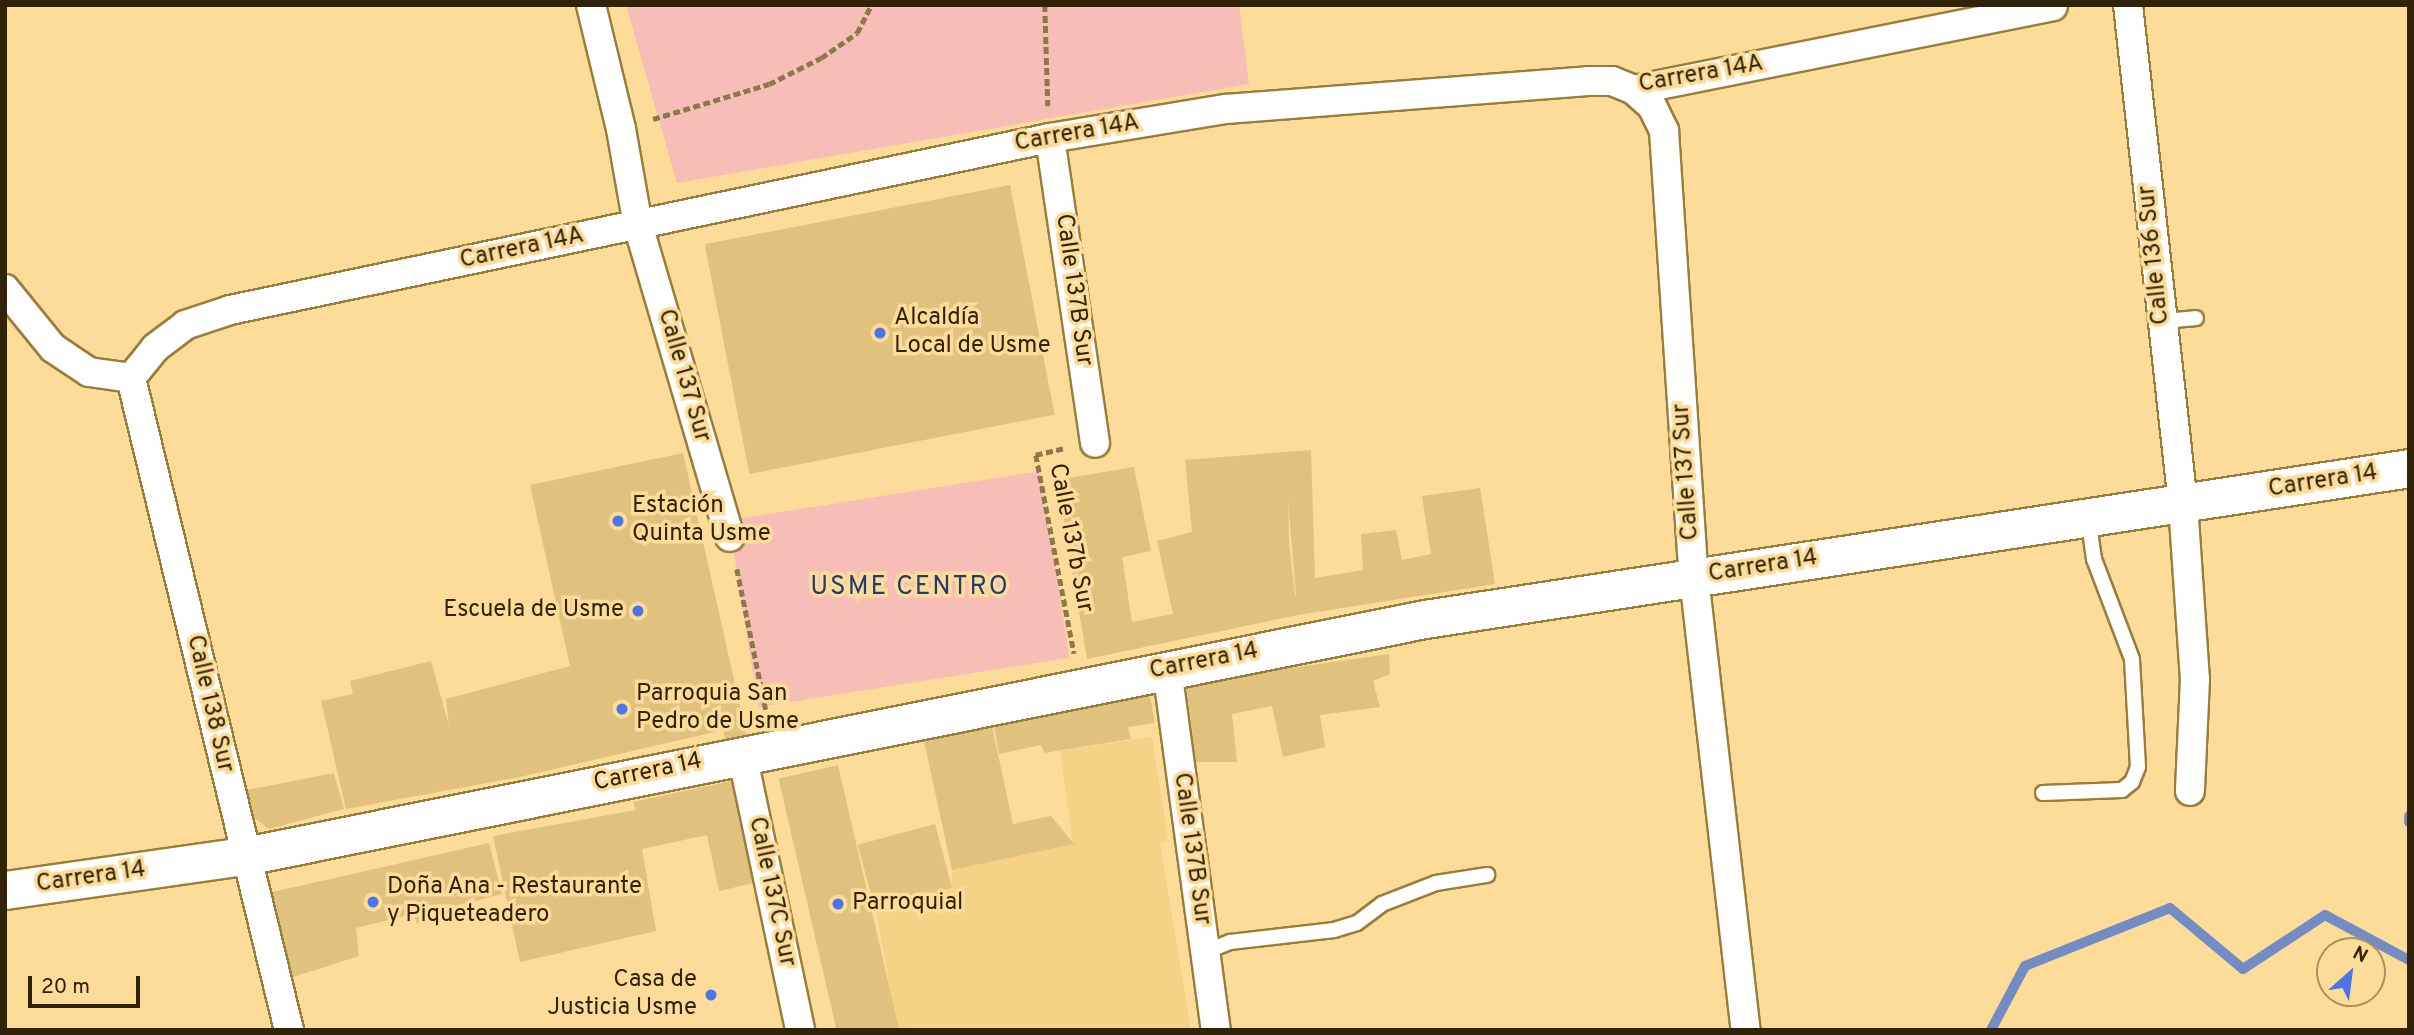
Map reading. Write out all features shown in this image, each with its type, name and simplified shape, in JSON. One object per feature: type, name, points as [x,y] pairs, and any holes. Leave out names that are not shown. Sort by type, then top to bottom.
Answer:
[{"type":"street","name":"Calle 137 Sur","points":[[591,5],[621,129],[638,225],[730,537]]},
{"type":"street","name":"Calle 136 Sur","points":[[2128,5],[2183,504],[2195,679],[2190,791]]},
{"type":"street","name":"Carrera 14A","points":[[131,378],[155,348],[185,325],[230,310],[1051,138],[1226,109],[1588,81],[1612,81],[1634,90],[2053,6]]},
{"type":"street","name":"Calle 137 Sur","points":[[1634,90],[1656,112],[1664,131],[1694,578],[1746,1030]]},
{"type":"street","name":"Calle 137B Sur","points":[[1051,138],[1095,443]]},
{"type":"street","points":[[5,289],[54,348],[89,372],[131,378]]},
{"type":"street","name":"Calle 138 Sur","points":[[131,378],[289,1030]]},
{"type":"street","name":"Carrera 14","points":[[5,890],[245,856],[1167,668],[1425,619],[2409,468]]},
{"type":"street","name":"Calle 137B Sur","points":[[1167,668],[1216,1030]]},
{"type":"street","name":"Calle 137C Sur","points":[[757,751],[800,1030]]},
{"type":"lane","points":[[2163,321],[2196,318]]},
{"type":"lane","points":[[2043,793],[2122,790],[2132,782],[2138,767],[2132,659],[2094,559],[2088,517]]},
{"type":"lane","points":[[1205,952],[1230,942],[1334,930],[1357,923],[1382,904],[1436,883],[1487,875]]},
{"type":"path","points":[[621,129],[769,84],[857,33],[871,5]]},
{"type":"path","points":[[1045,5],[1051,138]]},
{"type":"path","name":"Calle 137b Sur","points":[[1079,686],[1036,455],[1095,443]]},
{"type":"path","points":[[730,537],[757,751]]},
{"type":"shaded area","points":[[626,5],[1239,5],[1249,84],[677,183]]},
{"type":"shaded area","points":[[1040,471],[1070,658],[758,707],[729,520]]},
{"type":"shaded area","points":[[1152,737],[1168,840],[1160,843],[1191,1030],[897,1030],[876,908],[952,888],[952,870],[1073,844],[1060,751]]},
{"type":"building","name":"Alcaldía Local de Usme","points":[[1010,185],[1055,415],[749,474],[705,244]]},
{"type":"building","points":[[1311,450],[1315,578],[1363,570],[1361,534],[1396,530],[1402,560],[1431,554],[1422,496],[1480,488],[1495,584],[1298,615],[1087,659],[1057,480],[1134,467],[1151,551],[1122,557],[1132,622],[1173,614],[1157,541],[1192,532],[1185,460]],"holes":[[[1288,501],[1296,595],[1289,542]]]},
{"type":"building","points":[[683,453],[747,737],[726,742],[723,730],[520,777],[346,809],[321,701],[353,694],[350,681],[431,661],[449,726],[446,699],[570,666],[530,485]]},
{"type":"building","points":[[1389,654],[1390,674],[1373,681],[1380,707],[1320,715],[1325,747],[1283,757],[1272,706],[1232,714],[1237,762],[1196,762],[1186,683]]},
{"type":"building","points":[[1149,692],[1155,723],[1128,727],[1131,739],[1044,753],[1041,745],[999,754],[994,725],[1038,716],[1037,711]]},
{"type":"building","points":[[990,717],[1013,824],[1051,816],[1074,844],[952,870],[922,732]]},
{"type":"building","name":"Parroquial","points":[[838,765],[899,1029],[837,1030],[779,779]]},
{"type":"building","points":[[334,773],[344,809],[269,829],[252,816],[247,790]]},
{"type":"building","points":[[731,781],[754,883],[719,891],[707,835],[642,849],[656,931],[520,962],[493,836],[636,810],[633,802]]},
{"type":"building","points":[[935,824],[952,888],[875,908],[858,845]]},
{"type":"building","points":[[489,843],[502,894],[448,908],[450,915],[417,924],[414,914],[356,928],[359,956],[287,979],[264,894]]},
{"type":"waterway","points":[[2409,816],[2409,822]]},
{"type":"waterway","points":[[1991,1030],[2025,966],[2170,908],[2243,969],[2325,915],[2409,960]]},
{"type":"place","name":"Alcaldía Local de Usme","points":[[880,333]]},
{"type":"place","name":"Estación Quinta Usme","points":[[618,521]]},
{"type":"place","name":"Escuela de Usme","points":[[638,611]]},
{"type":"place","name":"Parroquia San Pedro de Usme","points":[[622,709]]},
{"type":"place","name":"Doña Ana - Restaurante y Piqueteadero","points":[[373,902]]},
{"type":"place","name":"Parroquial","points":[[838,904]]},
{"type":"place","name":"Casa de Justicia Usme","points":[[711,995]]},
{"type":"district","name":"USME CENTRO","points":[[910,588]]}]
